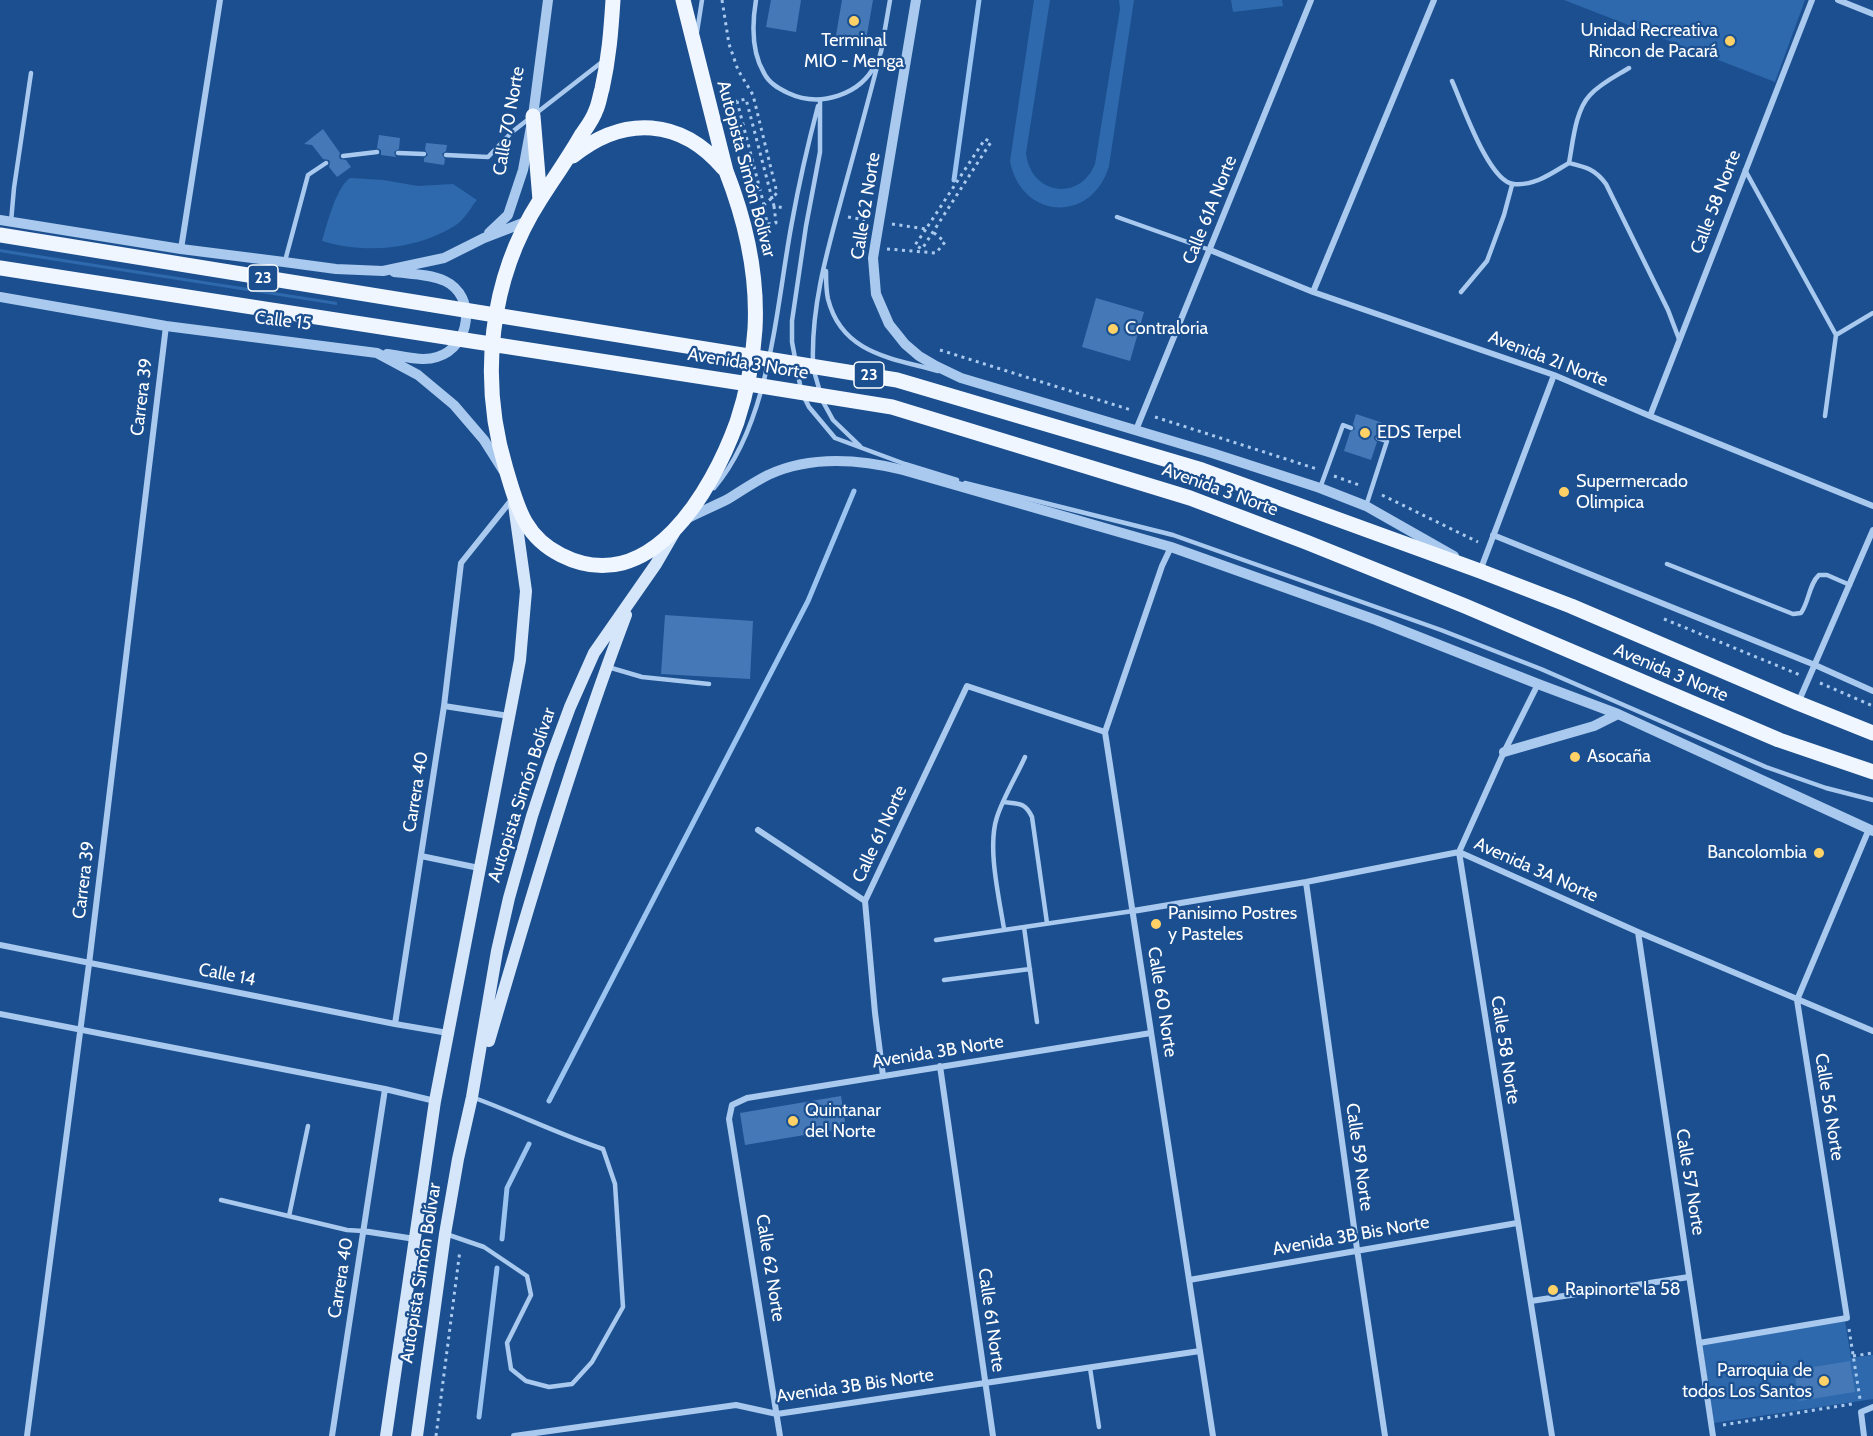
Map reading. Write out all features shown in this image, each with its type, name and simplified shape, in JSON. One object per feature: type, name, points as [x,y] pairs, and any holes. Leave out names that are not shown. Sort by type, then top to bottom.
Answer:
[{"type":"main road","points":[[612,0],[609,57],[596,110],[561,171],[528,221],[507,270],[499,296],[491,349],[495,429],[513,497],[526,525],[542,542],[560,555],[589,564],[619,564],[648,553],[671,534],[681,522]]},
{"type":"main road","name":"Autopista Simón Bolívar","points":[[417,1436],[445,1234],[497,951],[509,898],[550,761],[570,707],[594,654],[656,564],[707,484],[729,443],[744,399],[753,353],[756,307],[752,260],[742,215],[726,171],[683,0]]},
{"type":"main road","points":[[533,116],[540,201]]},
{"type":"main road","points":[[561,171],[581,150],[605,135],[643,128],[662,130],[689,139],[713,156],[726,171]]},
{"type":"main road","name":"Avenida 3 Norte","points":[[0,235],[897,380],[1202,470],[1480,570],[1873,733]]},
{"type":"main road","name":"Calle 15","points":[[0,268],[523,350]]},
{"type":"main road","name":"Avenida 3 Norte","points":[[523,350],[892,407],[1190,498],[1465,606],[1779,740],[1873,772]]},
{"type":"main road","name":"Autopista Simón Bolívar","points":[[386,1436],[435,1101],[520,660],[526,591],[513,497]]},
{"type":"main road","points":[[472,1097],[580,743],[633,596]]},
{"type":"street","points":[[181,249],[220,0]]},
{"type":"street","name":"Calle 70 Norte","points":[[484,238],[508,215],[523,170],[533,116],[548,0]]},
{"type":"street","name":"Calle 62 Norte","points":[[916,0],[874,244],[874,282],[885,316],[905,344],[927,361],[961,378]]},
{"type":"street","name":"Calle 61A Norte","points":[[1136,431],[1311,0]]},
{"type":"street","points":[[1313,292],[1434,0]]},
{"type":"street","name":"Calle 58 Norte","points":[[1650,416],[1812,0]]},
{"type":"street","points":[[1838,0],[1873,14]]},
{"type":"street","points":[[6,221],[181,249],[336,269],[383,271],[434,277],[447,281],[457,290],[464,302],[467,316],[465,329],[459,341],[450,351],[438,357],[424,359],[377,353]]},
{"type":"street","points":[[383,271],[444,258],[484,238],[528,221]]},
{"type":"street","name":"Avenida 2I Norte","points":[[1210,250],[1313,292],[1554,375],[1873,506]]},
{"type":"street","name":"Calle 15","points":[[0,297],[166,326],[377,353],[418,375],[454,405],[484,440],[509,480]]},
{"type":"street","name":"Carrera 39","points":[[27,1436],[89,964],[166,326]]},
{"type":"street","points":[[1480,570],[1554,375]]},
{"type":"street","name":"Avenida 3 Norte","points":[[961,378],[1320,488],[1366,506],[1480,570]]},
{"type":"street","points":[[681,522],[726,500],[768,475],[795,465],[843,460],[873,463],[1171,547],[1376,620],[1618,714],[1871,830],[1797,1000]]},
{"type":"street","name":"Carrera 40","points":[[395,1024],[444,706],[461,563],[513,497]]},
{"type":"street","points":[[1798,703],[1873,530]]},
{"type":"street","points":[[1493,535],[1815,665],[1873,691]]},
{"type":"street","name":"Calle 60 Norte","points":[[1171,547],[1162,566],[1105,732],[1213,1436]]},
{"type":"street","points":[[1459,852],[1504,752],[1538,684]]},
{"type":"street","name":"Calle 61 Norte","points":[[883,1076],[865,901],[967,686],[1105,732]]},
{"type":"street","points":[[444,706],[509,716]]},
{"type":"street","points":[[1504,752],[1594,726],[1618,714]]},
{"type":"street","points":[[758,830],[865,901]]},
{"type":"street","name":"Calle 58 Norte","points":[[1459,852],[1552,1436]]},
{"type":"street","name":"Avenida 3A Norte","points":[[1133,910],[1306,882],[1459,852],[1638,932],[1873,1031]]},
{"type":"street","points":[[421,856],[479,868]]},
{"type":"street","name":"Calle 59 Norte","points":[[1306,882],[1385,1436]]},
{"type":"street","name":"Calle 57 Norte","points":[[1638,932],[1713,1436]]},
{"type":"street","name":"Calle 14","points":[[0,945],[448,1033]]},
{"type":"street","name":"Calle 56 Norte","points":[[1797,1000],[1847,1318]]},
{"type":"street","points":[[0,1014],[385,1089],[435,1101]]},
{"type":"street","name":"Avenida 3B Norte","points":[[732,1105],[747,1098],[1151,1033]]},
{"type":"street","name":"Calle 61 Norte","points":[[940,1066],[993,1436]]},
{"type":"street","name":"Carrera 40","points":[[332,1436],[385,1089]]},
{"type":"street","name":"Calle 62 Norte","points":[[732,1105],[729,1119],[780,1436]]},
{"type":"street","name":"Avenida 3B Bis Norte","points":[[1189,1280],[1517,1223]]},
{"type":"street","points":[[363,1231],[415,1239]]},
{"type":"street","points":[[1531,1301],[1689,1277]]},
{"type":"street","points":[[1699,1342],[1847,1318]]},
{"type":"street","name":"Avenida 3B Bis Norte","points":[[514,1436],[736,1406],[777,1414],[1200,1351]]},
{"type":"street","points":[[1864,1436],[1862,1412],[1873,1407]]},
{"type":"lane","points":[[694,50],[702,0]]},
{"type":"lane","points":[[756,0],[754,48],[764,73],[776,87],[784,91],[807,100],[820,100],[844,93],[867,78],[881,51]]},
{"type":"lane","points":[[862,448],[833,420],[822,399],[813,366],[814,326],[825,265],[881,51],[890,0]]},
{"type":"lane","points":[[446,155],[488,157],[512,132],[609,57]]},
{"type":"lane","points":[[1569,163],[1579,114],[1588,96],[1602,84],[1629,68]]},
{"type":"lane","points":[[6,221],[14,188],[31,73]]},
{"type":"lane","points":[[1452,81],[1488,163],[1501,178],[1512,184],[1527,184],[1569,163],[1589,168],[1599,174],[1668,310],[1679,339]]},
{"type":"lane","points":[[820,100],[820,152],[806,226],[792,321],[792,342],[800,386],[809,407],[835,438],[905,464],[964,482],[1173,535],[1441,630],[1541,669],[1766,767],[1827,788],[1873,800]]},
{"type":"lane","points":[[681,522],[720,480],[741,444],[755,410],[780,300],[809,140],[820,100]]},
{"type":"lane","points":[[343,156],[377,152]]},
{"type":"lane","points":[[398,153],[424,154]]},
{"type":"lane","points":[[284,262],[308,175],[326,163]]},
{"type":"lane","points":[[1745,170],[1836,335],[1825,417]]},
{"type":"lane","points":[[1461,292],[1487,261],[1504,215],[1512,184]]},
{"type":"lane","points":[[1117,217],[1210,250]]},
{"type":"lane","points":[[825,265],[828,297],[840,328],[849,338],[876,354],[961,378]]},
{"type":"lane","points":[[1836,335],[1873,313]]},
{"type":"lane","points":[[1320,488],[1343,425],[1351,428]]},
{"type":"lane","points":[[1366,506],[1387,441],[1378,438]]},
{"type":"lane","points":[[1667,564],[1793,614],[1801,614],[1815,579],[1819,575],[1827,575],[1850,585]]},
{"type":"lane","points":[[606,667],[642,677],[709,684]]},
{"type":"lane","points":[[1004,929],[993,851],[993,835],[996,818],[1025,757]]},
{"type":"lane","points":[[1003,802],[1028,808],[1032,817],[1047,923]]},
{"type":"lane","points":[[936,939],[1133,910]]},
{"type":"lane","points":[[1024,927],[1037,1022]]},
{"type":"lane","points":[[944,980],[1030,969]]},
{"type":"lane","points":[[445,1234],[484,1246],[527,1276],[531,1295],[507,1343],[511,1369],[526,1381],[549,1387],[572,1384],[592,1362],[623,1307],[615,1184],[603,1149],[472,1097]]},
{"type":"lane","points":[[290,1216],[308,1126]]},
{"type":"lane","points":[[221,1200],[347,1230],[363,1231]]},
{"type":"lane","points":[[1089,1368],[1099,1427]]},
{"type":"path","points":[[722,0],[729,44],[738,70],[753,95],[777,193],[764,206],[767,224],[776,223],[774,206]]},
{"type":"path","points":[[886,249],[936,253],[945,242],[933,232],[922,249],[915,245],[926,230]]},
{"type":"path","points":[[436,1436],[462,1239]]},
{"type":"path","points":[[1712,1426],[1860,1402],[1847,1318]]},
{"type":"path","points":[[1853,1356],[1873,1353]]},
{"type":"shaded area","points":[[1034,0],[1050,0],[1026,153],[1029,167],[1036,178],[1045,185],[1067,188],[1078,184],[1088,176],[1095,164],[1120,9],[1119,0],[1134,0],[1109,166],[1100,185],[1088,198],[1073,205],[1057,207],[1042,204],[1028,195],[1017,181],[1010,161]]},
{"type":"shaded area","points":[[1231,0],[1282,0],[1283,6],[1233,12]]},
{"type":"shaded area","name":"Unidad Recreativa Rincon de Pacará","points":[[1564,0],[1805,0],[1775,82]]},
{"type":"shaded area","points":[[350,178],[383,180],[418,186],[453,184],[477,200],[456,225],[425,240],[373,248],[356,248],[322,241],[340,189]]},
{"type":"shaded area","points":[[0,249],[337,302],[337,305],[5,253],[0,252]]},
{"type":"shaded area","points":[[1845,1321],[1851,1358],[1873,1355],[1873,1399],[1714,1423],[1702,1344]]},
{"type":"building","name":"Terminal MIO - Menga","points":[[771,0],[801,0],[796,32],[766,27]]},
{"type":"building","name":"Terminal MIO - Menga","points":[[842,0],[873,0],[865,46],[835,41]]},
{"type":"building","points":[[323,129],[340,153],[340,159],[346,160],[351,167],[337,177],[329,167],[329,160],[323,159],[312,145],[304,144]]},
{"type":"building","points":[[379,135],[400,138],[399,149],[394,152],[396,157],[381,155],[381,150],[377,148]]},
{"type":"building","points":[[426,143],[447,145],[446,151],[442,154],[445,159],[444,165],[424,162],[424,158],[428,155],[425,150]]},
{"type":"building","name":"Contraloria","points":[[1096,298],[1144,312],[1130,361],[1082,347]]},
{"type":"building","name":"EDS Terpel","points":[[1356,414],[1383,423],[1380,434],[1374,436],[1377,442],[1371,460],[1344,451],[1350,432],[1355,429],[1353,424]]},
{"type":"building","points":[[665,615],[753,621],[750,679],[661,674]]},
{"type":"building","name":"Quintanar del Norte","points":[[841,1096],[846,1128],[745,1145],[740,1113]]},
{"type":"building","name":"Parroquia de todos Los Santos","points":[[1850,1361],[1855,1392],[1799,1401],[1794,1370]]},
{"type":"waterway","points":[[954,180],[979,0]]},
{"type":"waterway","points":[[549,1101],[808,601],[854,491]]},
{"type":"waterway","points":[[502,1239],[507,1188],[529,1144]]},
{"type":"waterway","points":[[479,1417],[497,1268]]},
{"type":"place","name":"Terminal MIO - Menga","points":[[854,21]]},
{"type":"place","name":"Unidad Recreativa Rincon de Pacará","points":[[1730,41]]},
{"type":"place","name":"Contraloria","points":[[1113,329]]},
{"type":"place","name":"EDS Terpel","points":[[1365,433]]},
{"type":"place","name":"Supermercado Olimpica","points":[[1564,492]]},
{"type":"place","name":"Asocaña","points":[[1575,757]]},
{"type":"place","name":"Bancolombia","points":[[1819,853]]},
{"type":"place","name":"Panisimo Postres y Pasteles","points":[[1156,924]]},
{"type":"place","name":"Quintanar del Norte","points":[[793,1121]]},
{"type":"place","name":"Rapinorte la 58","points":[[1553,1290]]},
{"type":"place","name":"Parroquia de todos Los Santos","points":[[1824,1381]]}]
